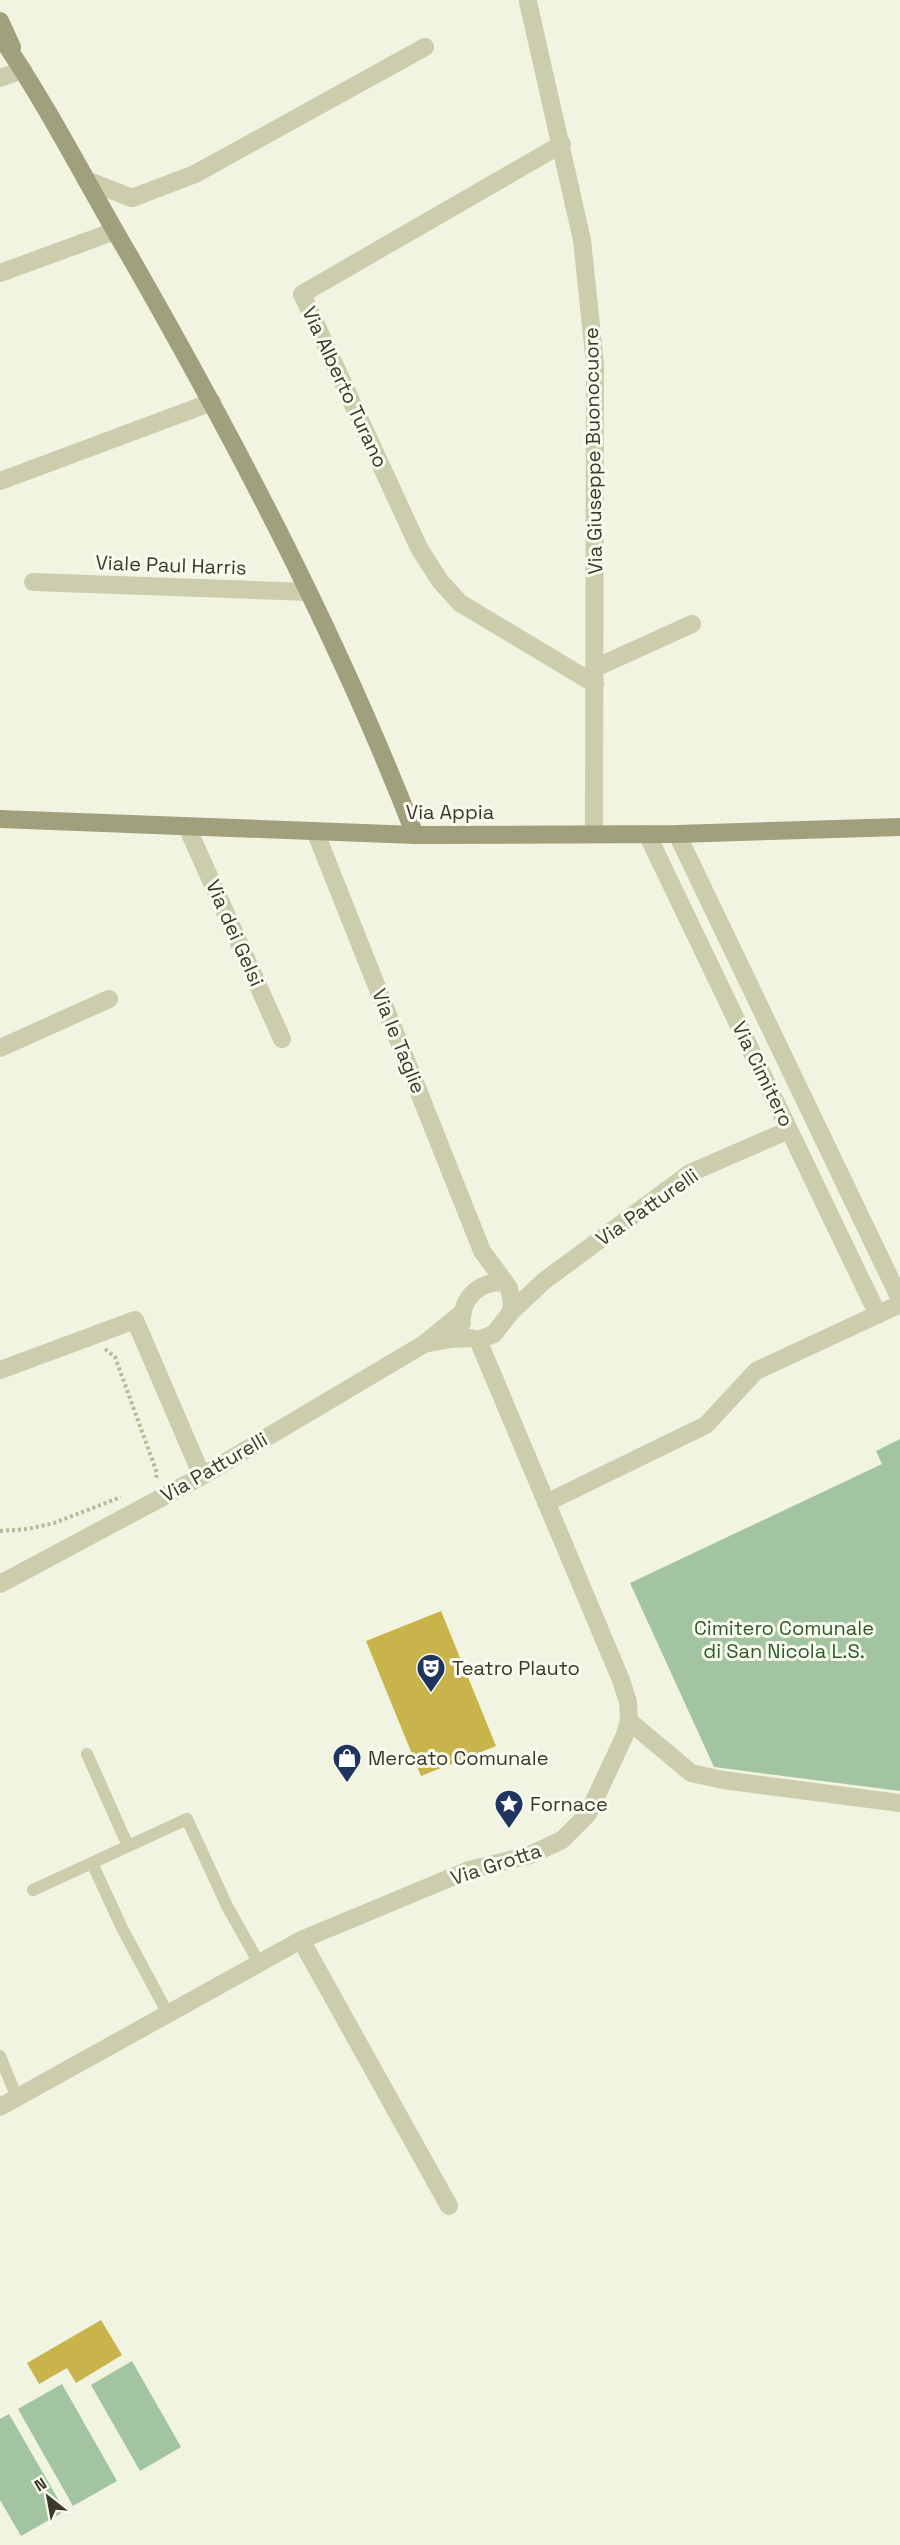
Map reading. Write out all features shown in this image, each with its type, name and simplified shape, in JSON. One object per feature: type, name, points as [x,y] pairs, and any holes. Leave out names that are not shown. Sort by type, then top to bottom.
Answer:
[{"type":"street","name":"Via Giuseppe Buonocuore","points":[[528,2],[582,240],[596,364],[594,834]]},
{"type":"street","points":[[0,21],[23,70]]},
{"type":"street","points":[[0,36],[23,70],[212,402],[359,698],[415,835]]},
{"type":"street","points":[[86,180],[132,198],[195,174],[425,47]]},
{"type":"street","points":[[0,78],[23,70]]},
{"type":"street","name":"Via Alberto Turano","points":[[562,144],[302,294],[419,548],[440,581],[460,603],[595,676]]},
{"type":"street","points":[[0,273],[115,231]]},
{"type":"street","points":[[0,481],[212,402]]},
{"type":"street","name":"Viale Paul Harris","points":[[33,582],[308,592]]},
{"type":"street","points":[[595,676],[692,624]]},
{"type":"street","name":"Via Appia","points":[[0,819],[415,835],[677,834],[900,827]]},
{"type":"street","name":"Via dei Gelsi","points":[[187,826],[282,1039]]},
{"type":"street","name":"Via le Taglie","points":[[315,831],[482,1251],[506,1285]]},
{"type":"street","name":"Via Cimitero","points":[[647,834],[878,1315]]},
{"type":"street","name":"Via Cimitero","points":[[677,834],[900,1299]]},
{"type":"street","points":[[0,1048],[109,999]]},
{"type":"street","name":"Via Patturelli","points":[[424,1344],[481,1337],[544,1281],[690,1173],[789,1130]]},
{"type":"street","name":"Via le Taglie","points":[[482,1251],[482,1287]]},
{"type":"street","name":"Via Patturelli","points":[[0,1584],[202,1476],[424,1344],[463,1312],[468,1299],[482,1287],[496,1282],[506,1285],[544,1281]]},
{"type":"street","points":[[506,1285],[512,1294],[511,1312]]},
{"type":"street","points":[[546,1503],[706,1425],[756,1371],[900,1304]]},
{"type":"street","points":[[463,1312],[463,1326],[481,1337]]},
{"type":"street","points":[[0,1370],[135,1320],[202,1476]]},
{"type":"street","name":"Via Grotta","points":[[0,2107],[301,1940],[469,1870],[530,1855],[562,1840],[588,1814],[598,1797],[628,1721],[628,1702],[621,1680],[499,1388],[481,1337]]},
{"type":"street","points":[[628,1721],[691,1773],[723,1780],[900,1803]]},
{"type":"street","points":[[301,1940],[449,2206]]},
{"type":"lane","points":[[87,1755],[129,1846]]},
{"type":"lane","points":[[33,1890],[187,1819],[227,1906],[259,1963]]},
{"type":"lane","points":[[92,1863],[122,1928],[168,2014]]},
{"type":"lane","points":[[0,2056],[17,2098]]},
{"type":"path","points":[[98,1348],[107,1349],[115,1357],[157,1473],[156,1482]]},
{"type":"path","points":[[0,1531],[28,1529],[54,1523],[131,1492]]},
{"type":"green space","name":"Cimitero Comunale di San Nicola L.S.","points":[[900,1439],[900,1791],[714,1767],[630,1583],[882,1464],[876,1451]]},
{"type":"green space","points":[[132,2361],[181,2447],[140,2471],[91,2385]]},
{"type":"green space","points":[[62,2384],[117,2481],[73,2506],[18,2409]]},
{"type":"green space","points":[[9,2414],[65,2511],[21,2536],[0,2500],[0,2419]]},
{"type":"building","name":"Teatro Plauto","points":[[441,1611],[496,1746],[421,1776],[366,1641]]},
{"type":"building","points":[[101,2320],[122,2355],[76,2383],[67,2368],[39,2384],[27,2363]]},
{"type":"place","name":"Teatro Plauto","points":[[431,1694]]},
{"type":"place","name":"Mercato Comunale","points":[[347,1784]]},
{"type":"place","name":"Fornace","points":[[509,1830]]}]
